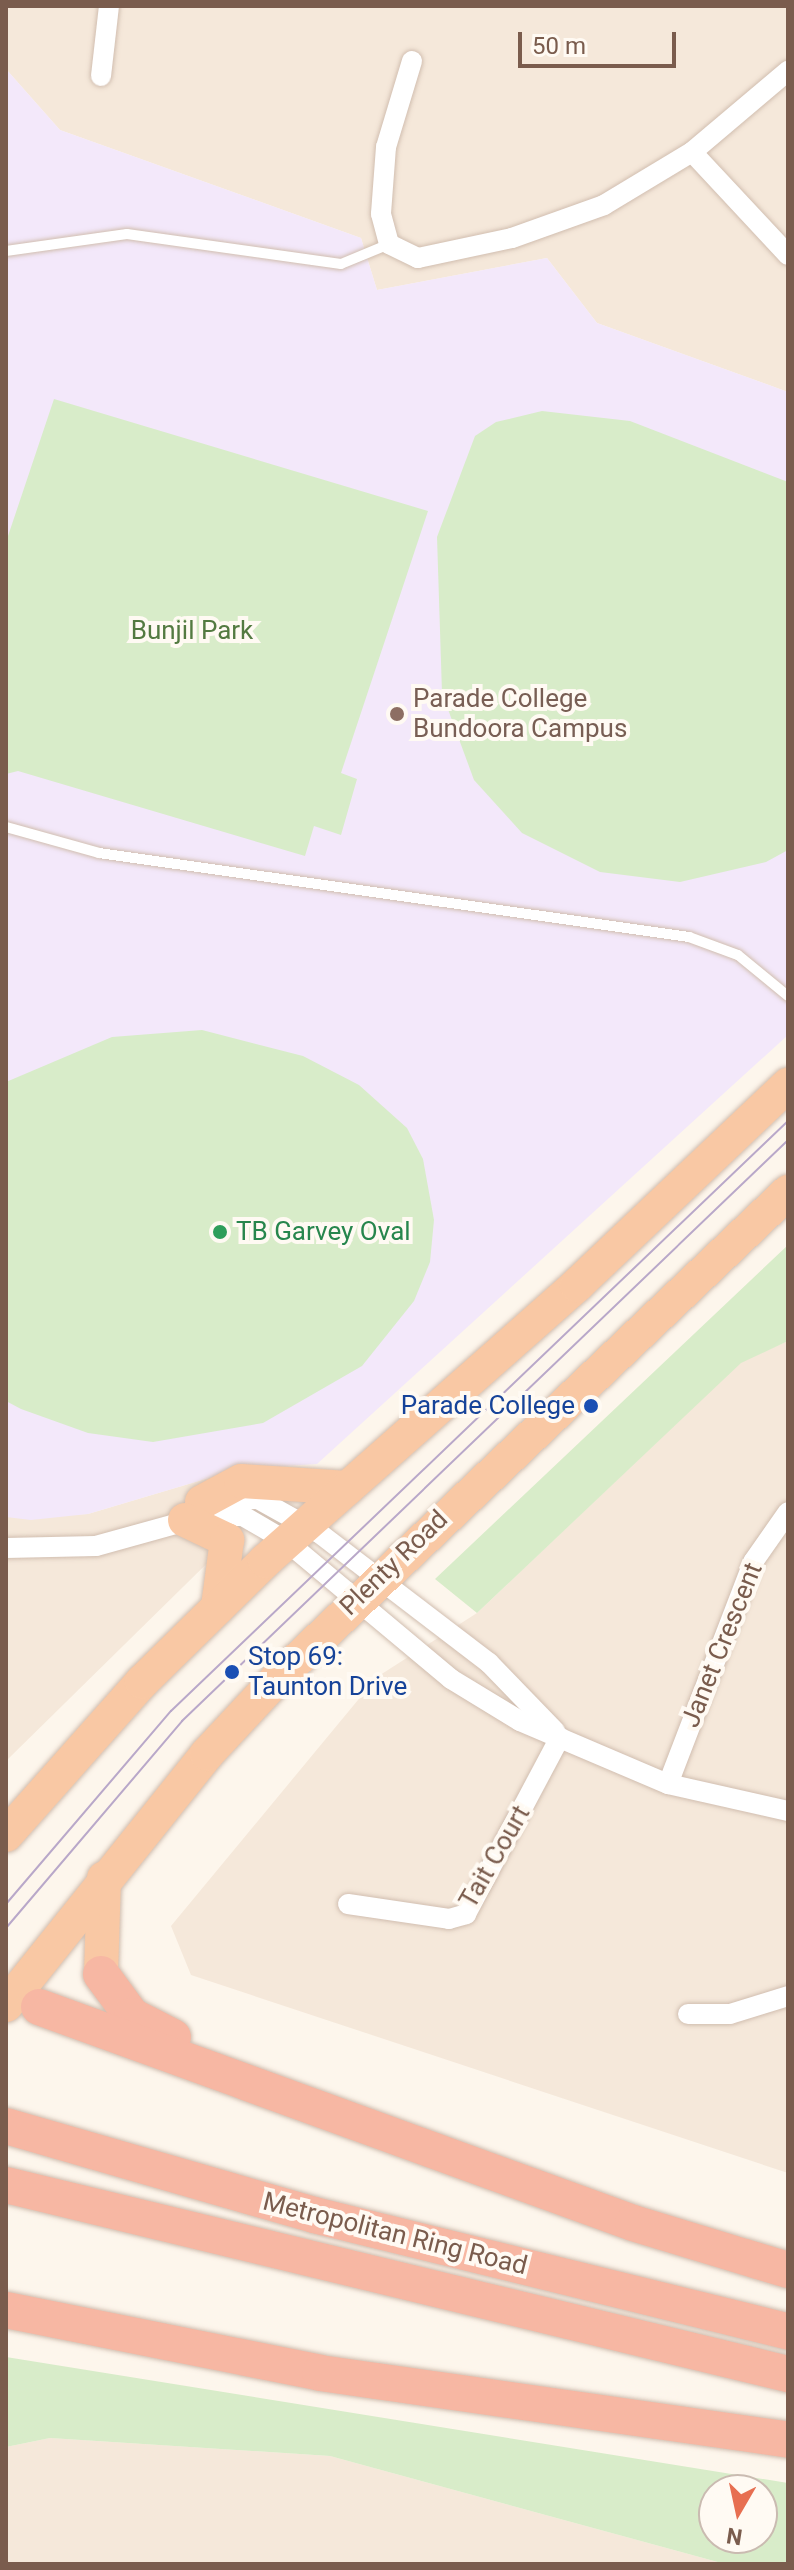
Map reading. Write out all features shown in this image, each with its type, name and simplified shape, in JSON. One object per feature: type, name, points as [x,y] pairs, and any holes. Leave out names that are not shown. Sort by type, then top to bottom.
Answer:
[{"type":"highway","points":[[6,1835],[218,1607],[788,1085]]},
{"type":"highway","name":"Plenty Road","points":[[16,2002],[104,1878],[207,1754],[378,1593],[788,1192]]},
{"type":"highway","points":[[218,1607],[227,1540],[194,1511],[241,1481],[348,1488]]},
{"type":"highway","points":[[104,1878],[101,1974],[132,2016],[275,2089]]},
{"type":"highway","points":[[16,2002],[275,2089],[633,2223],[788,2270]]},
{"type":"highway","name":"Metropolitan Ring Road","points":[[6,2126],[314,2215],[788,2331]]},
{"type":"highway","name":"Metropolitan Ring Road","points":[[6,2185],[788,2374]]},
{"type":"highway","points":[[6,2310],[320,2373],[788,2440]]},
{"type":"highway","points":[[6,2331],[188,2367],[320,2373]]},
{"type":"street","points":[[101,76],[109,6]]},
{"type":"street","points":[[412,61],[382,171],[389,244],[418,258],[512,238],[604,205],[692,152],[788,71]]},
{"type":"street","points":[[692,152],[788,255]]},
{"type":"street","points":[[6,1546],[96,1546],[194,1511],[243,1516],[296,1533],[378,1593],[489,1663],[560,1737]]},
{"type":"street","name":"Janet Crescent","points":[[668,1784],[753,1562],[788,1512]]},
{"type":"street","points":[[296,1533],[378,1593],[383,1623],[481,1700],[668,1784],[788,1811]]},
{"type":"street","name":"Tait Court","points":[[348,1904],[449,1919],[466,1914],[560,1737]]},
{"type":"street","points":[[688,2014],[730,2014],[788,1996]]},
{"type":"lane","points":[[6,251],[127,234],[341,264],[389,244]]},
{"type":"lane","points":[[6,827],[99,853],[689,937],[738,955],[788,996]]},
{"type":"shaded area","points":[[6,6],[788,6],[788,392],[597,323],[547,258],[377,290],[361,238],[60,130],[6,69]]},
{"type":"shaded area","name":"Parade College Bundoora Campus","points":[[6,69],[60,130],[361,238],[377,290],[547,258],[597,323],[788,392],[788,1035],[317,1464],[239,1469],[88,1514],[31,1520],[6,1517]]},
{"type":"shaded area","points":[[788,1341],[788,2173],[191,1975],[171,1926],[377,1677],[477,1613],[741,1362]]},
{"type":"shaded area","points":[[239,1469],[302,1470],[6,1761],[6,1517],[88,1514]]},
{"type":"shaded area","points":[[50,2438],[330,2456],[725,2564],[6,2564],[6,2447]]},
{"type":"green space","name":"Bunjil Park","points":[[54,399],[428,511],[341,773],[357,779],[341,835],[314,826],[305,856],[18,771],[6,774],[6,542]]},
{"type":"green space","points":[[542,411],[630,421],[788,482],[788,850],[766,862],[680,882],[600,872],[522,833],[474,780],[442,693],[437,537],[475,436],[496,422]]},
{"type":"green space","name":"TB Garvey Oval","points":[[202,1030],[303,1056],[359,1085],[407,1128],[423,1159],[434,1220],[430,1262],[414,1301],[362,1366],[263,1423],[153,1442],[88,1433],[21,1409],[6,1401],[6,1082],[112,1037]]},
{"type":"green space","points":[[788,1245],[788,1341],[741,1363],[477,1613],[435,1579]]},
{"type":"green space","points":[[6,2357],[732,2474],[698,2474],[698,2554],[778,2554],[778,2481],[788,2483],[788,2564],[725,2564],[330,2456],[50,2438],[6,2447]]},
{"type":"tram line","points":[[6,1904],[171,1711],[788,1121]]},
{"type":"tram line","points":[[6,1928],[182,1721],[788,1140]]},
{"type":"place","name":"Parade College Bundoora Campus","points":[[397,714]]},
{"type":"place","name":"TB Garvey Oval","points":[[220,1232]]},
{"type":"place","name":"Parade College","points":[[591,1406]]},
{"type":"place","name":"Stop 69: Taunton Drive","points":[[232,1672]]}]
